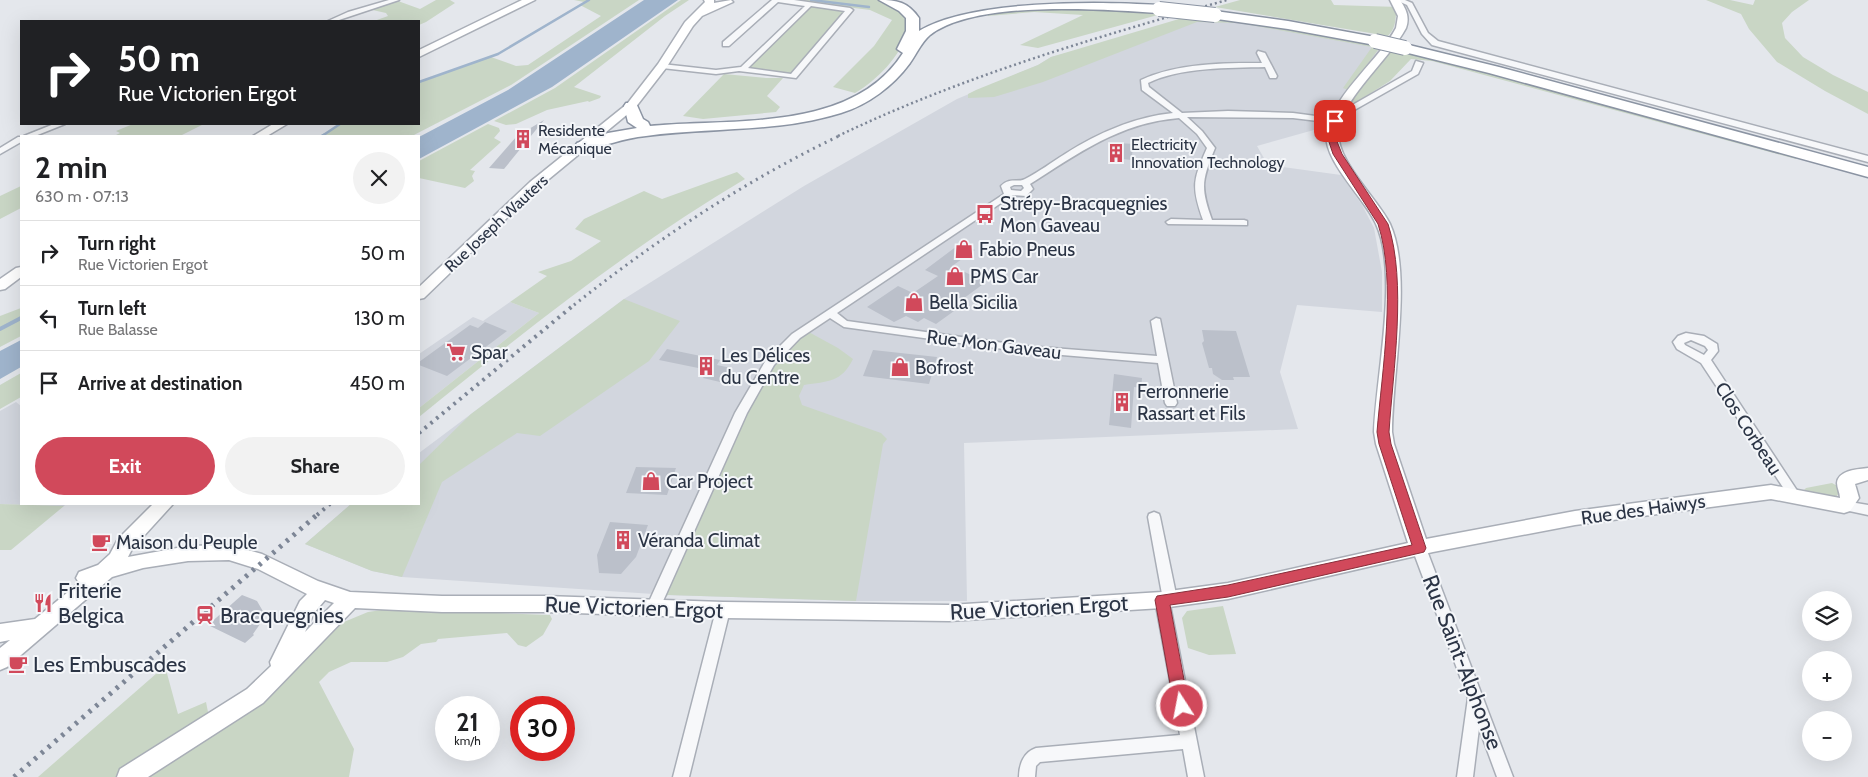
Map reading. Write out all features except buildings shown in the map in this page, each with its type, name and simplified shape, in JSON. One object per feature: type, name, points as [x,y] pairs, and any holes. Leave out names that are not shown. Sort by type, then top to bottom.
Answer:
[{"type":"highway","points":[[583,146],[638,128],[780,118],[828,108],[859,96],[888,73],[898,60],[914,29],[913,18],[909,12],[903,7],[885,0]]},
{"type":"highway","points":[[1016,0],[1165,7]]},
{"type":"highway","points":[[1104,0],[1221,13],[1406,45],[1498,65],[1868,166]]},
{"type":"highway","points":[[1143,0],[1165,7]]},
{"type":"highway","points":[[610,125],[638,128],[766,124],[807,118],[830,112],[864,98],[880,87],[904,61],[917,40],[941,22],[967,13],[994,7],[1059,2]]},
{"type":"highway","points":[[1406,45],[1868,172]]},
{"type":"highway","points":[[631,106],[638,128]]},
{"type":"street","points":[[333,20],[350,13],[396,0]]},
{"type":"street","points":[[420,54],[530,0]]},
{"type":"street","points":[[710,0],[719,3],[732,1]]},
{"type":"street","name":"Rue Joseph Wauters","points":[[420,294],[534,185],[631,106],[662,66],[694,18],[710,0]]},
{"type":"street","points":[[726,44],[776,0]]},
{"type":"street","points":[[662,66],[722,72],[742,70],[793,76],[850,10],[780,0]]},
{"type":"street","points":[[1395,0],[1403,16],[1401,27],[1368,75],[1354,91],[1337,118],[1332,139],[1338,154],[1383,224],[1387,237],[1393,300],[1383,432],[1385,444],[1420,548]]},
{"type":"street","points":[[1399,0],[1410,4],[1425,34],[1435,43],[1868,159]]},
{"type":"street","name":"Rue Joseph Wauters","points":[[694,18],[710,8],[732,1]]},
{"type":"street","points":[[742,70],[810,4]]},
{"type":"street","points":[[1261,53],[1272,76]]},
{"type":"street","points":[[654,606],[741,413],[763,373],[789,343],[831,313],[1010,194],[1026,193],[1029,189],[1025,183],[1113,131],[1139,123],[1179,116],[1248,114],[1337,118],[1415,72],[1419,63]]},
{"type":"street","points":[[1208,222],[1197,192],[1197,183],[1211,148],[1205,137],[1196,128],[1145,88],[1144,82],[1155,77],[1210,67],[1267,65]]},
{"type":"street","points":[[31,135],[57,125]]},
{"type":"street","points":[[261,135],[279,125]]},
{"type":"street","points":[[0,151],[20,140]]},
{"type":"street","points":[[1171,222],[1244,223]]},
{"type":"street","points":[[0,286],[20,272]]},
{"type":"street","name":"Rue Mon Gaveau","points":[[831,313],[844,324],[1026,349],[1163,360]]},
{"type":"street","points":[[1156,320],[1171,403]]},
{"type":"street","name":"Clos Corbeau","points":[[1705,360],[1794,495]]},
{"type":"street","points":[[1844,506],[1850,498],[1846,482],[1852,477],[1868,474]]},
{"type":"street","name":"Rue des Haiwys","points":[[1420,548],[1576,518],[1770,492],[1868,510]]},
{"type":"street","points":[[126,564],[125,544],[163,505]]},
{"type":"street","points":[[1154,518],[1196,777]]},
{"type":"street","points":[[3,658],[123,540],[139,529]]},
{"type":"street","points":[[73,599],[108,578],[126,564],[137,552],[133,547],[139,529]]},
{"type":"street","points":[[123,540],[126,564]]},
{"type":"street","name":"Rue Victorien Ergot","points":[[126,564],[201,552],[233,552],[253,558],[321,591],[350,600],[442,604],[654,606],[723,610],[949,613],[1166,599],[1228,591],[1420,548]]},
{"type":"street","name":"Rue Saint-Alphonse","points":[[1420,548],[1505,777]]},
{"type":"street","points":[[86,578],[126,564]]},
{"type":"street","points":[[0,633],[34,628],[73,599],[126,564]]},
{"type":"street","points":[[272,677],[292,641],[307,607],[321,591]]},
{"type":"street","points":[[128,777],[229,714],[259,692],[350,600]]},
{"type":"street","points":[[681,777],[723,610]]},
{"type":"street","points":[[1465,777],[1475,694]]},
{"type":"street","points":[[1027,777],[1027,767],[1030,760],[1036,755],[1189,741]]},
{"type":"shaded area","points":[[1208,17],[1381,46],[1321,128],[1257,146],[1268,165],[1341,175],[1362,205],[1374,228],[1382,272],[1382,312],[1297,305],[1280,372],[1298,429],[964,443],[967,601],[856,601],[668,595],[402,577],[372,571],[305,544],[350,505],[420,505],[420,452],[624,299],[804,186],[957,99],[1038,65],[1051,57]]},
{"type":"shaded area","points":[[510,302],[539,313],[420,407],[420,353],[473,317],[483,321]]},
{"type":"shaded area","points":[[16,402],[20,405],[20,505],[0,504],[0,411]]},
{"type":"shaded area","points":[[32,505],[65,505],[64,506]]},
{"type":"green space","points":[[436,0],[450,0],[455,3],[420,25],[420,20],[377,20],[388,16],[386,13],[368,9],[398,1],[420,9]]},
{"type":"green space","points":[[574,0],[639,0],[511,85],[414,135],[324,135],[338,125],[420,125],[420,82],[491,57],[516,66],[528,65],[601,16],[580,5],[584,2]]},
{"type":"green space","points":[[681,0],[689,0],[665,16],[574,87],[601,96],[600,98],[547,110],[516,124],[506,125],[494,121],[555,88]]},
{"type":"green space","points":[[791,0],[879,0],[894,6],[906,16],[908,31],[894,59],[879,75],[855,93],[833,87],[874,46],[892,20],[870,10]]},
{"type":"green space","points":[[1240,0],[1331,0],[1334,5],[1399,7],[1394,28],[1388,36],[1215,7]]},
{"type":"green space","points":[[1706,0],[1730,0],[1753,5],[1755,0],[1809,0],[1792,12],[1782,23],[1785,38],[1803,57],[1833,75],[1868,92],[1868,114],[1777,62],[1749,29],[1741,14]]},
{"type":"green space","points":[[812,6],[842,10],[847,13],[791,74],[748,68]]},
{"type":"green space","points":[[1022,6],[1165,13],[1038,48],[1020,45],[1083,15],[1034,12],[988,16],[986,12]]},
{"type":"green space","points":[[1189,16],[1267,23],[1381,46],[1348,90],[1343,88],[1372,47],[1239,23],[1197,22],[1043,82],[994,97],[968,98],[968,94],[976,90],[1038,65],[1051,57]]},
{"type":"green space","points":[[1391,48],[1441,59],[1798,155],[1796,159],[1432,61],[1411,59],[1390,81],[1355,103],[1351,102]]},
{"type":"green space","points":[[724,74],[783,78],[767,96],[780,107],[776,112],[703,119],[683,116]]},
{"type":"green space","points":[[488,124],[499,128],[500,131],[494,138],[501,142],[470,170],[475,171],[472,176],[474,181],[465,188],[420,178],[420,160]]},
{"type":"green space","points":[[131,125],[202,125],[182,135],[116,135],[120,133],[116,131]]},
{"type":"green space","points":[[737,172],[745,179],[618,262],[498,353],[420,416],[420,407],[539,313],[510,302],[547,276],[538,272],[571,261],[601,241],[575,229],[584,219],[644,191],[662,199]]},
{"type":"green space","points":[[20,186],[20,209],[0,219],[0,196]]},
{"type":"green space","points":[[624,299],[680,321],[649,361],[540,436],[517,433],[442,482],[402,577],[372,571],[305,544],[350,505],[420,505],[420,464],[471,414]]},
{"type":"green space","points":[[20,308],[20,337],[0,347],[0,316]]},
{"type":"green space","points":[[805,330],[838,348],[853,359],[839,377],[833,380],[804,385],[799,396],[802,405],[881,433],[887,439],[883,444],[856,601],[668,595],[654,606],[763,373]]},
{"type":"green space","points":[[20,374],[20,398],[0,409],[0,385]]},
{"type":"green space","points":[[1832,483],[1841,488],[1841,491],[1835,498],[1808,494],[1804,490],[1806,488]]},
{"type":"green space","points":[[0,504],[64,506],[11,550],[0,550]]},
{"type":"green space","points":[[1223,606],[1236,654],[1209,655],[1188,648],[1182,618],[1187,611]]},
{"type":"green space","points":[[388,609],[550,615],[552,619],[543,635],[526,647],[518,645],[507,633],[438,639],[436,642],[421,644],[403,657],[387,662],[351,662],[329,672],[319,682],[354,749],[349,777],[38,777],[165,666],[178,714],[206,702],[208,712],[215,723],[339,624],[368,612]]},
{"type":"water","points":[[644,0],[678,0],[552,87],[420,158],[420,136],[508,90]]},
{"type":"water","points":[[20,341],[20,368],[0,379],[0,351]]},
{"type":"waterway","points":[[420,82],[498,54],[589,0]]},
{"type":"waterway","points":[[811,0],[869,7]]},
{"type":"waterway","points":[[324,135],[338,125]]},
{"type":"waterway","points":[[0,329],[20,319]]},
{"type":"railway","points":[[838,136],[885,114],[981,77],[1078,44],[1227,0]]},
{"type":"railway","points":[[574,305],[637,257],[703,212],[771,171],[841,135]]},
{"type":"railway","points":[[420,432],[575,304]]},
{"type":"railway","points":[[317,515],[329,505]]},
{"type":"railway","points":[[14,777],[318,514]]},
{"type":"place","name":"Residente Mécanique","points":[[523,139]]},
{"type":"place","name":"Electricity Innovation Technology","points":[[1116,153]]},
{"type":"place","name":"Strépy-Bracquegnies Mon Gaveau","points":[[985,214]]},
{"type":"place","name":"Fabio Pneus","points":[[964,249]]},
{"type":"place","name":"PMS Car","points":[[955,276]]},
{"type":"place","name":"Bella Sicilia","points":[[914,302]]},
{"type":"place","name":"Spar","points":[[456,352]]},
{"type":"place","name":"Les Délices du Centre","points":[[706,366]]},
{"type":"place","name":"Bofrost","points":[[900,367]]},
{"type":"place","name":"Ferronnerie Rassart et Fils","points":[[1122,402]]},
{"type":"place","name":"Car Project","points":[[651,481]]},
{"type":"place","name":"Véranda Climat","points":[[623,540]]},
{"type":"place","name":"Maison du Peuple","points":[[101,542]]},
{"type":"place","name":"Friterie Belgica","points":[[43,603]]},
{"type":"place","name":"Bracquegnies","points":[[205,615]]},
{"type":"place","name":"Les Embuscades","points":[[18,664]]},
{"type":"route","points":[[1182,706],[1162,600],[1228,591],[1420,548],[1385,444],[1383,432],[1393,300],[1387,237],[1383,224],[1338,154],[1332,139],[1332,129],[1335,121]]}]
